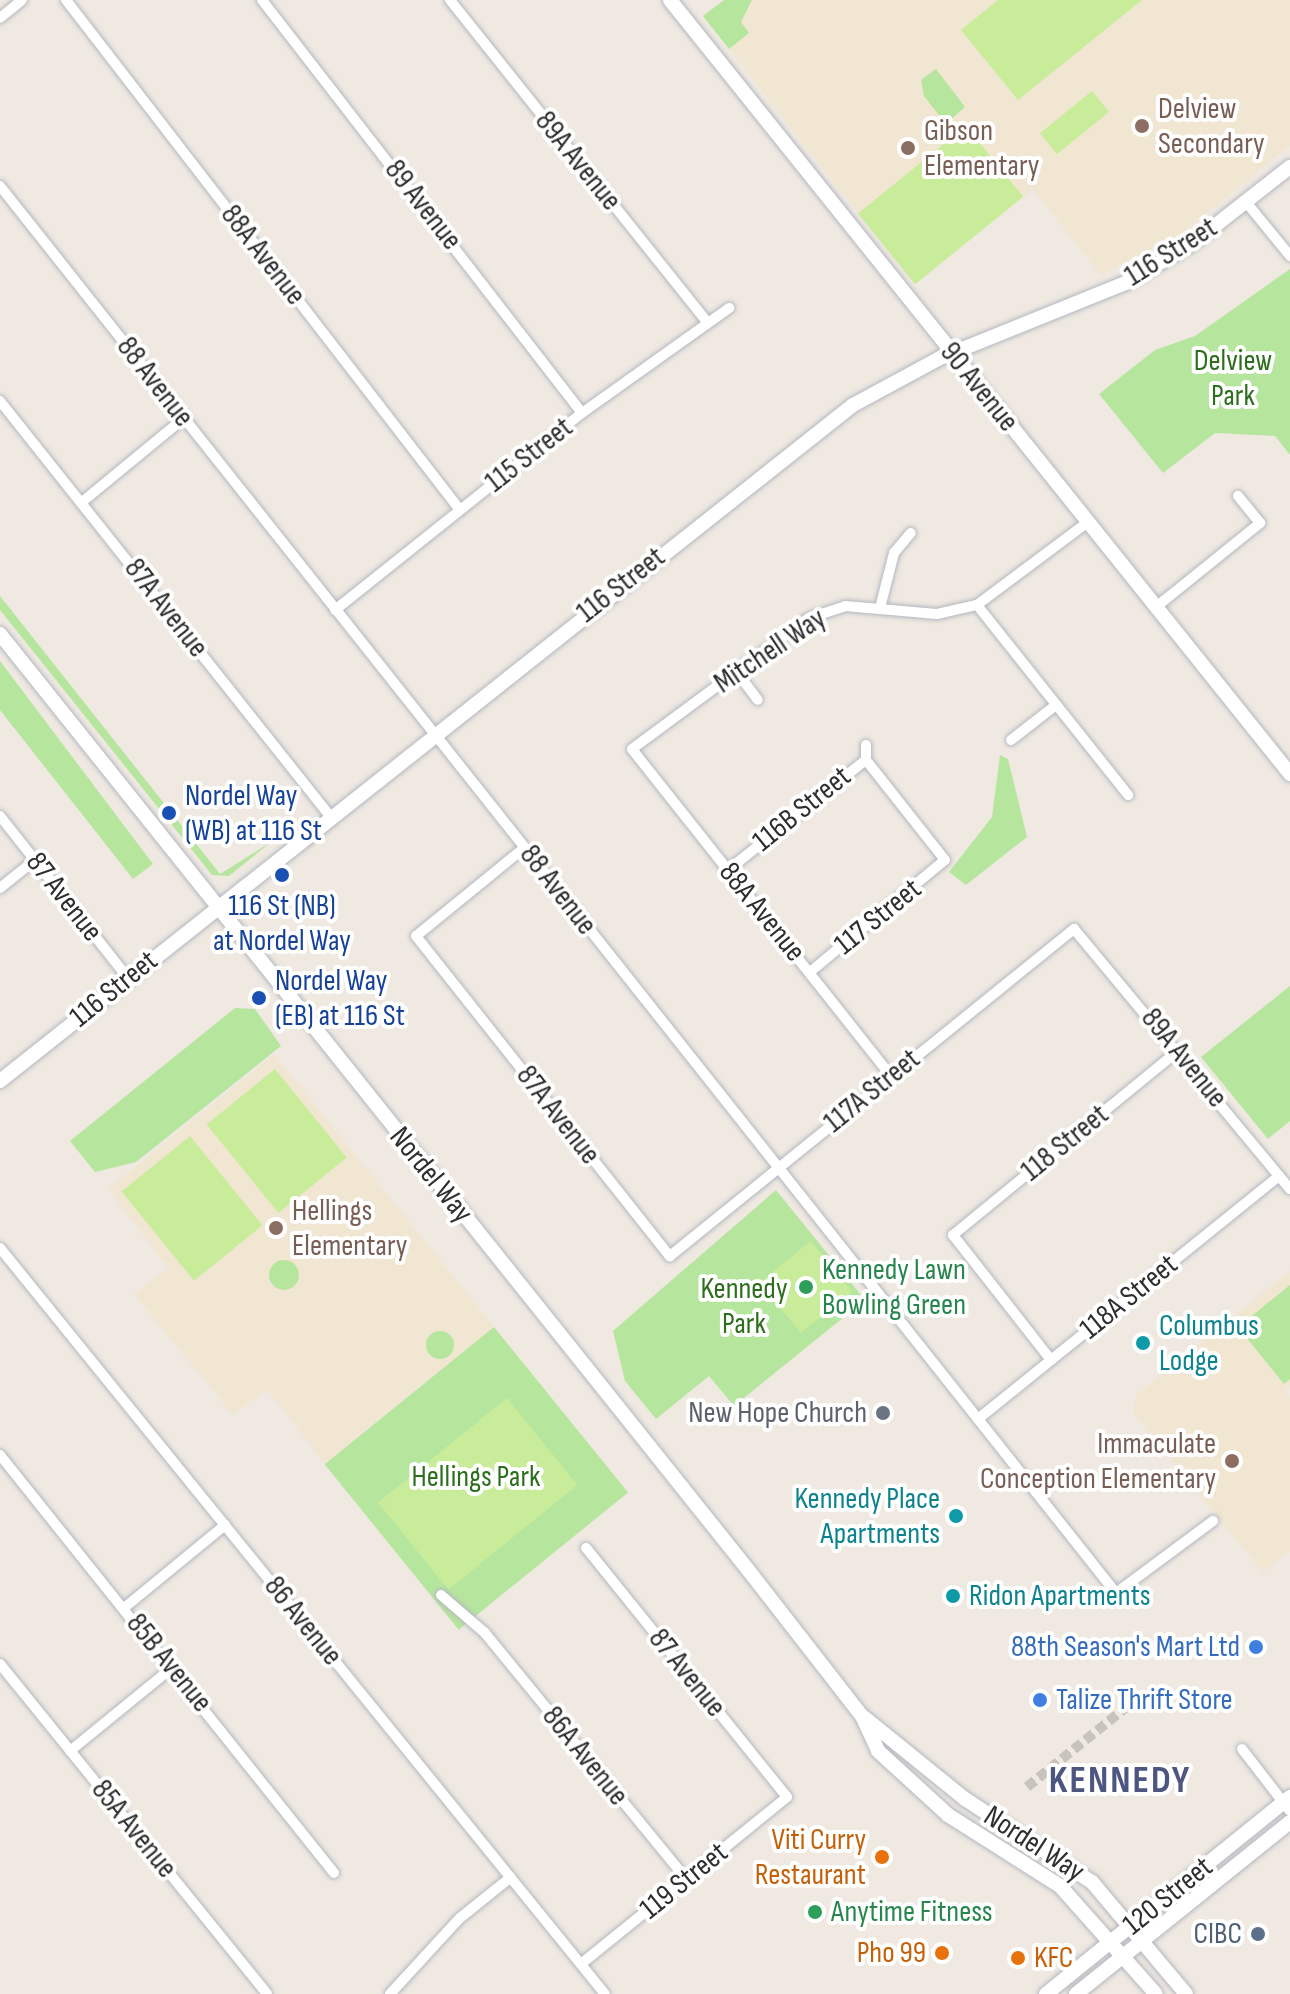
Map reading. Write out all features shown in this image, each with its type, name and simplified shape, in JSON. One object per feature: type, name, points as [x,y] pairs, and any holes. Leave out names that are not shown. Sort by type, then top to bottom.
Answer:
[{"type":"main road","name":"90 Avenue","points":[[670,0],[1290,774]]},
{"type":"main road","name":"116 Street","points":[[0,1081],[814,433],[952,353],[1126,283],[1246,202],[1290,167]]},
{"type":"main road","name":"Nordel Way","points":[[0,634],[862,1716],[878,1751],[924,1796],[1046,1875],[1112,1941],[1156,1994]]},
{"type":"main road","name":"Nordel Way","points":[[862,1716],[965,1799],[1077,1869],[1131,1926],[1186,1994]]},
{"type":"main road","name":"120 Street","points":[[1046,1994],[1288,1804]]},
{"type":"main road","name":"120 Street","points":[[1076,1994],[1290,1822]]},
{"type":"street","points":[[0,18],[22,0]]},
{"type":"street","name":"88A Avenue","points":[[66,0],[460,510]]},
{"type":"street","name":"89 Avenue","points":[[262,0],[582,413]]},
{"type":"street","name":"89A Avenue","points":[[450,0],[707,322]]},
{"type":"street","name":"88 Avenue","points":[[0,186],[1116,1593],[1213,1521]]},
{"type":"street","points":[[1246,202],[1290,256]]},
{"type":"street","name":"115 Street","points":[[335,610],[582,413],[729,308]]},
{"type":"street","name":"87A Avenue","points":[[0,401],[330,816]]},
{"type":"street","points":[[82,502],[184,418]]},
{"type":"street","points":[[1156,607],[1260,523],[1238,496]]},
{"type":"street","name":"Mitchell Way","points":[[632,749],[820,613],[880,608],[937,614],[977,605],[1088,522]]},
{"type":"street","points":[[880,608],[894,553],[911,533]]},
{"type":"street","points":[[977,605],[1128,795]]},
{"type":"street","points":[[736,671],[758,700]]},
{"type":"street","points":[[1011,740],[1056,705]]},
{"type":"street","name":"116B Street","points":[[728,870],[866,760],[866,745]]},
{"type":"street","name":"88A Avenue","points":[[632,749],[891,1076]]},
{"type":"street","name":"117 Street","points":[[810,972],[945,860],[866,760]]},
{"type":"street","name":"87 Avenue","points":[[0,816],[128,978]]},
{"type":"street","name":"87A Avenue","points":[[524,848],[416,936],[670,1256]]},
{"type":"street","points":[[0,888],[35,860]]},
{"type":"street","name":"89A Avenue","points":[[1076,929],[1290,1189]]},
{"type":"street","name":"117A Street","points":[[670,1256],[1076,929]]},
{"type":"street","name":"118 Street","points":[[1051,1360],[953,1235],[1178,1051]]},
{"type":"street","name":"118A Street","points":[[978,1419],[1279,1176]]},
{"type":"street","name":"86 Avenue","points":[[0,1248],[605,1994]]},
{"type":"street","name":"85B Avenue","points":[[0,1455],[173,1667],[334,1873]]},
{"type":"street","points":[[124,1608],[225,1525]]},
{"type":"street","name":"87 Avenue","points":[[586,1548],[787,1797]]},
{"type":"street","name":"86A Avenue","points":[[441,1595],[485,1633],[686,1879]]},
{"type":"street","name":"85A Avenue","points":[[0,1664],[267,1994]]},
{"type":"street","points":[[70,1751],[173,1667]]},
{"type":"street","points":[[1242,1749],[1288,1804]]},
{"type":"street","name":"119 Street","points":[[581,1964],[787,1797]]},
{"type":"street","points":[[390,1994],[460,1918],[511,1877]]},
{"type":"shaded area","points":[[724,0],[1290,0],[1290,145],[1179,236],[1101,275],[1033,189],[914,284],[703,16]]},
{"type":"shaded area","name":"Hellings Elementary","points":[[274,1054],[494,1327],[324,1463],[267,1389],[233,1415],[134,1294],[168,1268],[108,1189]]},
{"type":"shaded area","name":"Immaculate Conception Elementary","points":[[1290,1271],[1290,1385],[1284,1391],[1290,1399],[1290,1551],[1263,1572],[1133,1413],[1137,1394]]},
{"type":"green space","points":[[724,0],[752,0],[741,22],[749,33],[729,49],[703,16]]},
{"type":"green space","points":[[998,0],[1142,0],[1018,100],[961,30]]},
{"type":"green space","points":[[936,69],[965,107],[946,124],[924,96],[921,80]]},
{"type":"green space","points":[[1092,91],[1109,112],[1057,154],[1040,133]]},
{"type":"green space","points":[[966,126],[1023,197],[915,284],[858,213]]},
{"type":"green space","name":"Delview Park","points":[[1290,269],[1290,455],[1275,436],[1215,433],[1163,473],[1099,394],[1155,350],[1195,336]]},
{"type":"green space","points":[[0,596],[220,874],[271,842],[229,876],[212,875],[0,610]]},
{"type":"green space","points":[[0,661],[153,864],[133,879],[0,710]]},
{"type":"green space","points":[[1000,755],[1008,759],[1027,837],[966,885],[949,872],[992,817]]},
{"type":"green space","points":[[1290,986],[1290,1121],[1268,1139],[1201,1057]]},
{"type":"green space","points":[[235,1008],[255,1009],[281,1046],[136,1162],[95,1172],[70,1141]]},
{"type":"green space","points":[[275,1069],[347,1158],[278,1213],[207,1124]]},
{"type":"green space","points":[[190,1136],[262,1225],[194,1281],[122,1191]]},
{"type":"green space","name":"Kennedy Park","points":[[776,1190],[865,1300],[734,1406],[709,1376],[656,1419],[625,1381],[613,1331]]},
{"type":"green space","name":"Kennedy Lawn Bowling Green","points":[[811,1241],[852,1292],[801,1333],[760,1283]]},
{"type":"green space","points":[[284,1260],[295,1264],[299,1275],[295,1286],[284,1290],[273,1286],[269,1275],[273,1264]]},
{"type":"green space","points":[[1290,1285],[1290,1379],[1284,1384],[1238,1327]]},
{"type":"green space","name":"Hellings Park","points":[[494,1327],[628,1493],[459,1630],[325,1464]]},
{"type":"green space","points":[[440,1331],[450,1335],[454,1345],[450,1355],[440,1359],[430,1355],[426,1345],[430,1335]]},
{"type":"green space","points":[[507,1398],[577,1485],[448,1590],[378,1502]]},
{"type":"tunnel","points":[[1027,1787],[1129,1705]]},
{"type":"place","name":"Delview Secondary","points":[[1142,126]]},
{"type":"place","name":"Gibson Elementary","points":[[908,148]]},
{"type":"place","name":"Nordel Way (WB) at 116 St","points":[[169,813]]},
{"type":"place","name":"116 St (NB) at Nordel Way","points":[[282,875]]},
{"type":"place","name":"Nordel Way (EB) at 116 St","points":[[259,998]]},
{"type":"place","name":"Hellings Elementary","points":[[276,1228]]},
{"type":"place","name":"Kennedy Lawn Bowling Green","points":[[806,1287]]},
{"type":"place","name":"Columbus Lodge","points":[[1143,1343]]},
{"type":"place","name":"New Hope Church","points":[[883,1413]]},
{"type":"place","name":"Immaculate Conception Elementary","points":[[1232,1461]]},
{"type":"place","name":"Kennedy Place Apartments","points":[[956,1516]]},
{"type":"place","name":"Ridon Apartments","points":[[953,1596]]},
{"type":"place","name":"88th Season's Mart Ltd","points":[[1256,1647]]},
{"type":"place","name":"Talize Thrift Store","points":[[1040,1700]]},
{"type":"place","name":"Viti Curry Restaurant","points":[[882,1857]]},
{"type":"place","name":"Anytime Fitness","points":[[815,1912]]},
{"type":"place","name":"CIBC","points":[[1258,1934]]},
{"type":"place","name":"Pho 99","points":[[942,1953]]},
{"type":"place","name":"KFC","points":[[1018,1958]]},
{"type":"district","name":"KENNEDY","points":[[1120,1781]]}]
